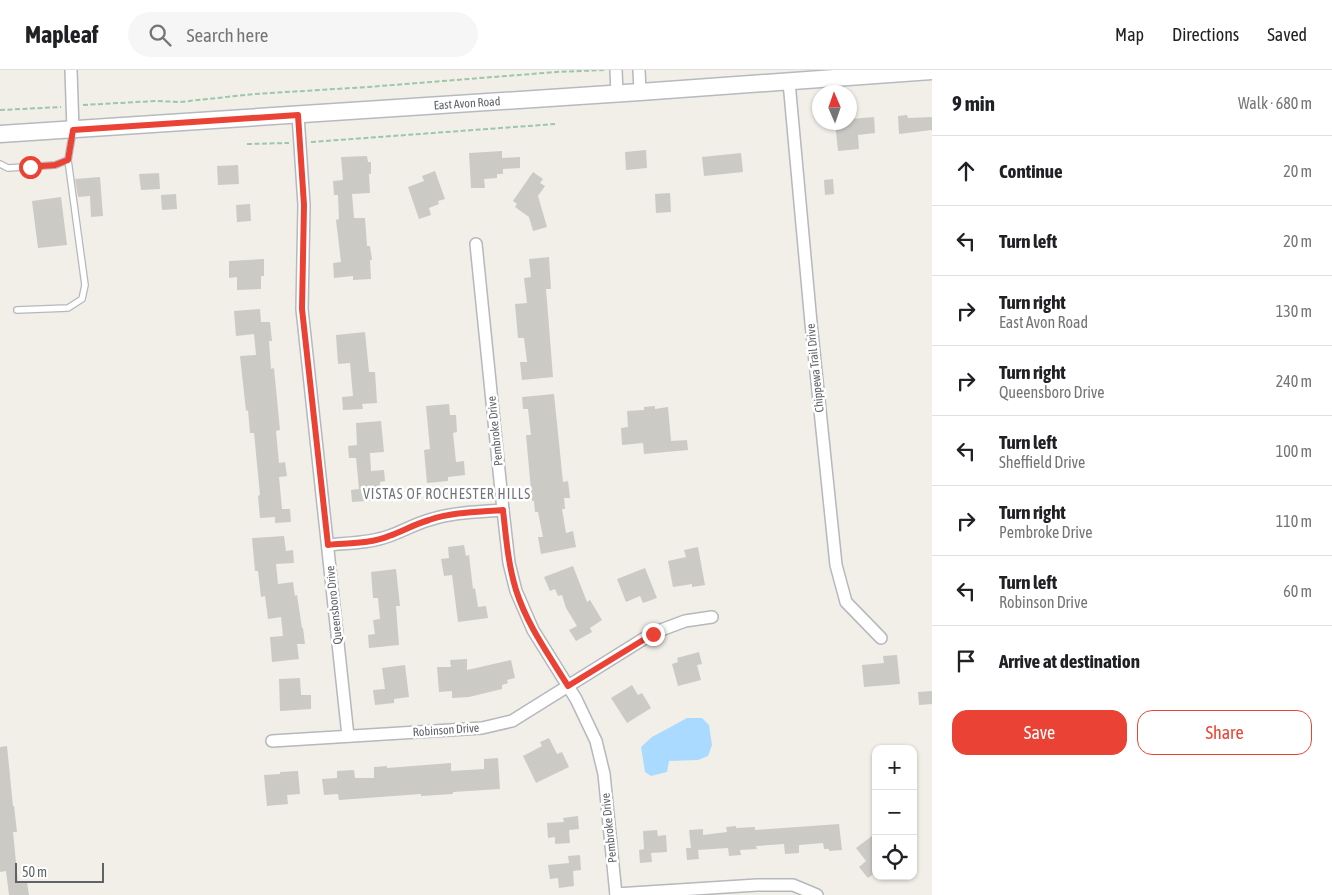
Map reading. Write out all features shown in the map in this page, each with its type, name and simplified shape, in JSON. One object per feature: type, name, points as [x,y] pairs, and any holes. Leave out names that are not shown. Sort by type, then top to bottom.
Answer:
[{"type":"main road","name":"East Avon Road","points":[[0,134],[617,94],[789,82],[895,72],[932,71]]},
{"type":"street","points":[[71,70],[73,130]]},
{"type":"street","points":[[616,70],[617,94]]},
{"type":"street","points":[[639,70],[640,92]]},
{"type":"street","name":"Chippewa Trail Drive","points":[[789,82],[836,565],[846,602],[881,638]]},
{"type":"street","name":"Queensboro Drive","points":[[298,115],[304,205],[302,309],[348,736]]},
{"type":"street","name":"Pembroke Drive","points":[[476,244],[509,563],[516,591],[533,630],[576,699],[596,741],[604,774],[616,895]]},
{"type":"street","points":[[328,545],[371,541],[389,537],[409,527],[449,515],[503,510]]},
{"type":"street","name":"Robinson Drive","points":[[272,741],[482,728],[512,721],[653,634],[685,621],[712,617]]},
{"type":"street","points":[[616,895],[757,885],[793,885],[817,895]]},
{"type":"lane","points":[[17,310],[68,308],[82,299],[84,285],[68,160],[73,130]]},
{"type":"lane","points":[[0,164],[8,168],[55,165],[68,160]]},
{"type":"path","points":[[0,110],[155,101],[180,102],[254,94],[607,70]]},
{"type":"path","points":[[248,144],[300,143],[555,124]]},
{"type":"water","points":[[687,718],[702,718],[709,725],[712,745],[708,756],[698,760],[669,761],[667,772],[651,776],[645,772],[641,747],[652,737]]},
{"type":"building","points":[[907,115],[908,118],[932,117],[932,130],[899,134],[898,116]]},
{"type":"building","points":[[874,117],[875,133],[858,135],[859,149],[838,151],[836,130],[857,130],[857,118]]},
{"type":"building","points":[[646,150],[647,168],[626,170],[625,152]]},
{"type":"building","points":[[502,151],[502,158],[520,157],[520,168],[503,169],[503,174],[497,174],[497,178],[484,179],[485,188],[471,188],[469,153]]},
{"type":"building","points":[[741,153],[743,172],[704,176],[702,157]]},
{"type":"building","points":[[367,156],[368,162],[371,162],[371,174],[369,174],[370,193],[352,194],[354,218],[365,218],[367,246],[370,246],[372,260],[370,260],[371,279],[353,280],[353,276],[334,278],[333,263],[341,262],[336,220],[339,219],[338,195],[334,195],[333,181],[343,180],[341,157]]},
{"type":"building","points":[[238,165],[239,184],[218,185],[217,166]]},
{"type":"building","points":[[435,171],[445,199],[438,201],[439,204],[429,208],[431,215],[419,219],[408,187],[424,181],[422,176]]},
{"type":"building","points":[[533,172],[543,179],[540,183],[545,186],[538,196],[547,227],[533,231],[529,217],[515,207],[517,204],[513,201]]},
{"type":"building","points":[[159,173],[160,189],[141,190],[139,174]]},
{"type":"building","points":[[100,177],[103,216],[91,217],[90,196],[78,197],[75,179]]},
{"type":"building","points":[[833,179],[834,194],[825,195],[824,180]]},
{"type":"building","points":[[670,193],[671,212],[656,213],[655,194]]},
{"type":"building","points":[[176,194],[177,209],[162,210],[161,195]]},
{"type":"building","points":[[61,197],[67,245],[38,248],[32,201]]},
{"type":"building","points":[[250,204],[251,221],[237,222],[236,205]]},
{"type":"building","points":[[549,257],[551,289],[546,289],[553,377],[522,380],[520,362],[527,362],[524,338],[518,338],[515,304],[527,303],[524,278],[531,277],[529,259]]},
{"type":"building","points":[[264,259],[264,276],[261,276],[261,289],[237,290],[237,277],[229,278],[229,261]]},
{"type":"building","points":[[260,309],[261,322],[270,322],[272,341],[269,341],[271,369],[274,368],[280,430],[276,431],[279,463],[285,462],[287,476],[279,477],[282,509],[290,509],[291,522],[275,523],[275,517],[260,518],[258,496],[260,495],[254,433],[250,433],[248,410],[246,411],[240,356],[256,355],[254,334],[236,336],[234,311]]},
{"type":"building","points":[[365,332],[369,372],[375,372],[377,403],[362,404],[363,409],[343,410],[342,397],[353,396],[350,363],[338,364],[336,335]]},
{"type":"building","points":[[554,394],[563,482],[568,481],[570,498],[564,498],[565,509],[562,509],[566,533],[573,531],[576,547],[541,554],[538,537],[543,537],[538,512],[535,512],[534,501],[532,501],[526,435],[531,435],[528,409],[523,409],[522,397]]},
{"type":"building","points":[[449,404],[450,415],[456,415],[457,432],[453,433],[456,462],[464,461],[465,475],[448,477],[448,481],[427,483],[424,450],[430,449],[426,406]]},
{"type":"building","points":[[655,406],[655,409],[668,407],[671,441],[687,440],[688,450],[644,454],[643,443],[622,445],[621,428],[628,427],[627,411],[644,410],[644,407]]},
{"type":"building","points":[[381,421],[384,452],[370,453],[371,471],[384,470],[385,481],[380,482],[381,500],[352,502],[351,490],[359,489],[356,458],[349,458],[348,446],[357,445],[356,423]]},
{"type":"building","points":[[284,536],[286,551],[293,550],[294,563],[276,564],[278,584],[293,582],[305,644],[297,644],[299,659],[272,662],[270,637],[283,636],[281,617],[268,619],[265,596],[261,597],[258,571],[255,571],[252,538]]},
{"type":"building","points":[[464,545],[466,556],[469,555],[473,589],[475,588],[478,607],[486,606],[488,618],[458,622],[452,575],[444,576],[441,559],[449,558],[448,547]]},
{"type":"building","points":[[698,547],[705,585],[692,587],[692,584],[673,587],[668,561],[686,557],[684,550]]},
{"type":"building","points":[[573,566],[587,602],[590,600],[602,620],[590,628],[592,632],[576,641],[569,630],[577,626],[566,608],[562,595],[558,596],[555,589],[550,591],[544,577]]},
{"type":"building","points":[[645,568],[657,598],[643,603],[640,596],[626,602],[617,579]]},
{"type":"building","points":[[396,569],[400,606],[396,606],[399,645],[369,648],[368,635],[375,634],[373,620],[380,619],[378,598],[373,598],[371,572]]},
{"type":"building","points":[[699,652],[702,664],[697,665],[701,680],[678,686],[672,664],[678,662],[677,658]]},
{"type":"building","points":[[897,655],[900,684],[864,687],[862,665],[884,663],[883,656]]},
{"type":"building","points":[[467,659],[467,670],[511,660],[515,678],[507,680],[508,683],[502,685],[502,689],[469,697],[452,698],[452,691],[439,692],[437,667],[451,667],[450,660]]},
{"type":"building","points":[[405,665],[409,697],[394,699],[394,703],[375,705],[373,690],[385,689],[382,668]]},
{"type":"building","points":[[300,678],[301,695],[311,695],[311,709],[280,711],[279,679]]},
{"type":"building","points":[[632,685],[638,695],[642,693],[651,708],[627,723],[611,698]]},
{"type":"building","points":[[932,691],[932,704],[919,705],[918,692]]},
{"type":"building","points":[[549,738],[557,754],[562,752],[569,767],[536,783],[523,756],[542,746],[540,742]]},
{"type":"building","points":[[7,746],[17,832],[13,832],[18,883],[27,882],[29,895],[9,895],[6,871],[0,872],[0,747]]},
{"type":"building","points":[[498,758],[500,789],[453,792],[453,794],[421,796],[421,794],[339,800],[338,794],[324,795],[322,779],[337,778],[337,771],[354,770],[355,778],[374,778],[374,767],[387,766],[387,768],[451,763],[451,771],[484,769],[484,759]]},
{"type":"building","points":[[298,771],[300,794],[287,795],[288,804],[267,806],[264,775]]},
{"type":"building","points":[[578,816],[579,829],[569,830],[570,843],[555,844],[555,837],[548,838],[547,823],[564,822],[563,818]]},
{"type":"building","points":[[839,824],[842,850],[829,851],[829,849],[824,849],[823,843],[799,845],[799,853],[785,854],[784,844],[756,846],[757,849],[740,850],[741,855],[729,856],[728,848],[698,850],[699,859],[687,860],[686,848],[691,848],[689,830],[703,829],[703,835],[727,832],[726,827],[736,826],[736,828],[755,827],[755,830]]},
{"type":"building","points":[[657,830],[658,836],[666,835],[667,852],[651,853],[652,862],[640,863],[639,850],[644,849],[643,831]]},
{"type":"building","points":[[872,836],[872,875],[868,878],[859,867],[866,861],[856,848]]},
{"type":"building","points":[[580,855],[581,870],[573,871],[574,886],[559,888],[558,878],[550,879],[548,865],[569,863],[568,856]]},
{"type":"district","name":"VISTAS OF ROCHESTER HILLS","points":[[447,494]]},
{"type":"route","points":[[30,167],[55,165],[68,160],[73,130],[298,115],[304,205],[302,309],[328,545],[371,541],[389,537],[409,527],[449,515],[503,510],[509,563],[516,591],[533,630],[568,686],[653,634]]}]
